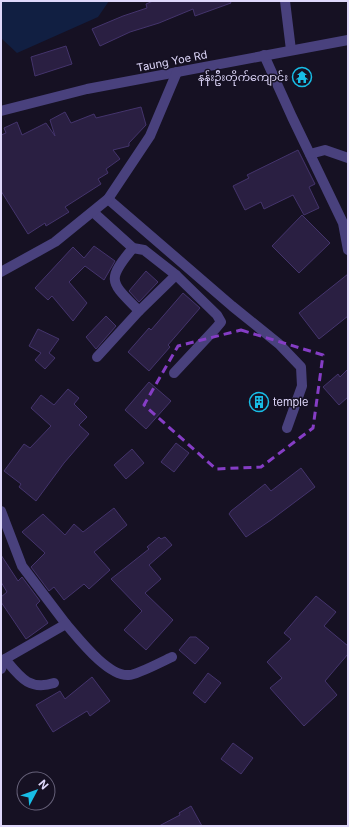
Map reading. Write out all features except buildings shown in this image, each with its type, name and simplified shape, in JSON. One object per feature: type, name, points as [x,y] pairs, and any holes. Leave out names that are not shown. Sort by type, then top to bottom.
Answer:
[{"type":"street","points":[[285,1],[291,50]]},
{"type":"street","name":"Taung Yoe Rd","points":[[1,111],[87,89],[348,40]]},
{"type":"street","points":[[264,56],[310,154],[346,223],[348,250]]},
{"type":"street","points":[[1,272],[55,242],[108,199],[150,136],[177,72]]},
{"type":"street","points":[[310,154],[325,150],[348,158]]},
{"type":"street","points":[[108,199],[232,306],[279,344],[301,367],[302,386],[287,428]]},
{"type":"street","points":[[93,212],[132,248],[144,250],[176,275],[218,315],[220,322],[174,373]]},
{"type":"street","points":[[132,248],[115,271],[114,280],[120,291],[139,311]]},
{"type":"street","points":[[97,357],[139,311],[176,275]]},
{"type":"street","points":[[1,511],[22,566],[83,644],[116,674],[130,675],[172,657]]},
{"type":"street","points":[[1,670],[5,659],[66,624]]},
{"type":"street","points":[[5,659],[18,675],[30,684],[44,687],[54,684]]},
{"type":"highlighted area","points":[[241,330],[323,355],[313,428],[261,467],[216,469],[144,405],[178,346]]},
{"type":"water","points":[[1,1],[109,1],[98,17],[17,53],[1,38]]},
{"type":"place","name":"နန်းဦးတိုက်ကျောင်း","points":[[302,77]]},
{"type":"place","name":"temple","points":[[259,402]]}]
